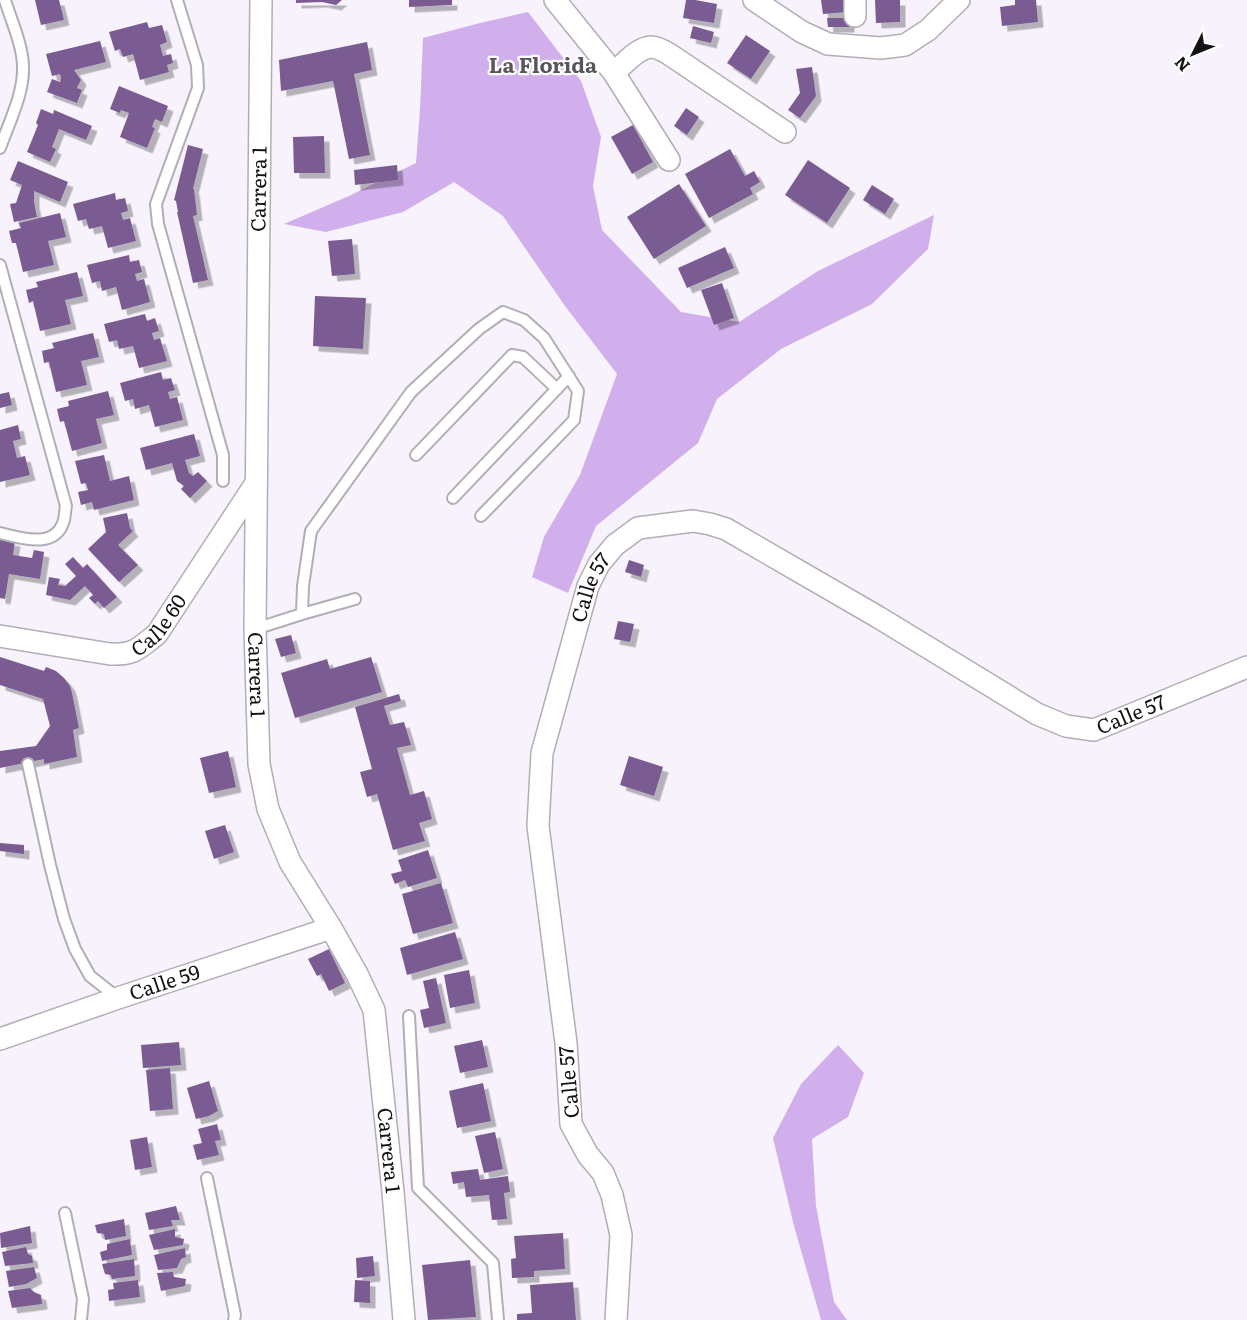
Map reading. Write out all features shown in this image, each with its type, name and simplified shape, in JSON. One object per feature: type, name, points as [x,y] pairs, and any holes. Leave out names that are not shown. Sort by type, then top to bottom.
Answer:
[{"type":"street","name":"Carrera 1","points":[[261,0],[255,629],[259,764],[268,809],[290,861],[357,974],[374,1010],[404,1320]]},
{"type":"street","points":[[555,0],[614,73],[669,160]]},
{"type":"street","points":[[754,0],[802,32],[828,44],[881,48],[905,45],[928,30],[959,0]]},
{"type":"street","points":[[614,73],[639,51],[650,47],[658,48],[785,132]]},
{"type":"street","name":"Calle 60","points":[[0,636],[127,655],[157,634],[256,483]]},
{"type":"street","name":"Calle 57","points":[[616,1320],[621,1235],[612,1195],[603,1173],[588,1155],[571,1124],[566,1043],[538,826],[542,753],[588,586],[599,564],[615,545],[638,528],[693,521],[726,529],[878,617],[1037,714],[1066,726],[1094,730],[1247,667]]},
{"type":"street","name":"Calle 59","points":[[0,1039],[331,928]]},
{"type":"lane","points":[[0,148],[21,87],[23,66],[20,48],[4,0]]},
{"type":"lane","points":[[177,0],[197,65],[198,88],[156,204],[158,224],[223,455],[223,481]]},
{"type":"lane","points":[[0,265],[66,506],[63,523],[53,536],[36,541],[0,533]]},
{"type":"lane","points":[[302,614],[303,586],[311,531],[411,392],[479,329],[502,312],[524,320],[544,338],[578,392],[574,420],[481,516]]},
{"type":"lane","points":[[416,455],[512,355],[523,357],[557,389]]},
{"type":"lane","points":[[453,498],[569,376]]},
{"type":"lane","points":[[255,629],[355,599]]},
{"type":"lane","points":[[28,764],[50,865],[64,919],[75,949],[90,976],[118,998]]},
{"type":"lane","points":[[409,1016],[418,1188],[493,1263],[498,1320]]},
{"type":"lane","points":[[207,1178],[235,1315],[234,1320]]},
{"type":"lane","points":[[393,1192],[418,1188]]},
{"type":"lane","points":[[65,1213],[83,1299],[81,1320]]},
{"type":"shaded area","points":[[528,12],[581,81],[601,137],[593,186],[602,230],[681,312],[739,322],[818,271],[934,215],[928,249],[872,304],[781,349],[717,399],[698,443],[596,526],[568,593],[532,577],[544,537],[580,475],[617,374],[565,306],[503,216],[454,182],[403,212],[326,232],[284,224],[349,196],[416,163],[423,38]]},
{"type":"shaded area","points":[[838,1045],[864,1073],[848,1117],[812,1139],[816,1206],[834,1302],[847,1320],[821,1320],[794,1226],[773,1138],[801,1084]]},
{"type":"building","points":[[35,0],[59,0],[64,20],[41,25]]},
{"type":"building","points":[[296,0],[342,0],[336,5],[322,2],[296,3]]},
{"type":"building","points":[[409,0],[452,0],[452,5],[409,7]]},
{"type":"building","points":[[686,0],[717,4],[714,23],[683,18]]},
{"type":"building","points":[[821,0],[847,0],[847,12],[823,14]]},
{"type":"building","points":[[875,0],[900,0],[900,22],[876,23]]},
{"type":"building","points":[[1015,0],[1036,0],[1038,22],[1002,26],[1000,7],[1015,5]]},
{"type":"building","points":[[827,18],[849,18],[849,27],[828,27]]},
{"type":"building","points":[[147,22],[149,28],[162,25],[167,42],[160,45],[163,56],[171,54],[173,63],[167,65],[169,72],[140,80],[133,54],[123,57],[120,49],[115,51],[109,32]]},
{"type":"building","points":[[693,26],[714,32],[711,43],[690,38]]},
{"type":"building","points":[[746,35],[770,51],[751,79],[727,63]]},
{"type":"building","points":[[100,41],[106,62],[74,70],[81,80],[77,88],[82,90],[77,103],[47,92],[52,79],[60,82],[61,78],[60,74],[52,76],[46,54]]},
{"type":"building","points":[[367,42],[372,70],[354,74],[370,155],[349,159],[333,81],[281,91],[279,60]]},
{"type":"building","points":[[812,67],[816,96],[800,118],[788,110],[800,93],[796,69]]},
{"type":"building","points":[[119,86],[168,106],[162,122],[155,119],[152,127],[155,128],[147,148],[120,137],[129,113],[121,110],[120,113],[110,109]]},
{"type":"building","points":[[686,108],[699,117],[687,135],[674,126]]},
{"type":"building","points":[[41,109],[53,114],[54,110],[92,126],[86,140],[59,129],[52,147],[56,149],[50,162],[27,152],[38,125],[36,123]]},
{"type":"building","points":[[633,125],[653,162],[632,174],[611,137]]},
{"type":"building","points":[[324,136],[325,173],[294,173],[293,137]]},
{"type":"building","points":[[188,145],[203,149],[193,189],[197,215],[193,216],[208,280],[193,283],[174,200]]},
{"type":"building","points":[[730,149],[745,176],[754,171],[760,182],[750,188],[753,194],[709,218],[685,174]]},
{"type":"building","points":[[808,160],[850,188],[827,223],[785,195]]},
{"type":"building","points":[[18,161],[68,182],[60,202],[34,191],[37,217],[14,222],[10,204],[16,203],[22,185],[10,180]]},
{"type":"building","points":[[397,165],[398,180],[355,185],[354,170]]},
{"type":"building","points":[[679,184],[706,226],[654,259],[627,217]]},
{"type":"building","points":[[872,185],[894,199],[885,214],[863,200]]},
{"type":"building","points":[[115,193],[116,200],[125,198],[128,211],[121,213],[123,220],[130,218],[136,241],[108,248],[102,226],[89,229],[86,219],[78,221],[73,204]]},
{"type":"building","points":[[60,213],[66,237],[48,241],[54,265],[23,272],[16,243],[12,243],[9,231],[21,228],[19,223]]},
{"type":"building","points":[[352,239],[355,274],[332,276],[328,241]]},
{"type":"building","points":[[725,247],[734,268],[687,288],[678,268]]},
{"type":"building","points":[[129,255],[130,262],[139,260],[142,272],[135,274],[137,281],[144,279],[150,302],[122,310],[116,287],[102,291],[100,281],[92,283],[87,265]]},
{"type":"building","points":[[77,272],[83,296],[65,300],[71,324],[40,331],[33,301],[29,303],[26,290],[38,287],[36,282]]},
{"type":"building","points":[[722,283],[734,318],[714,325],[701,290]]},
{"type":"building","points":[[315,296],[366,298],[363,349],[313,346]]},
{"type":"building","points":[[145,314],[147,321],[155,318],[159,331],[152,333],[154,340],[160,338],[167,361],[139,368],[133,346],[119,349],[117,340],[109,342],[104,324]]},
{"type":"building","points":[[93,333],[99,357],[81,361],[87,385],[56,392],[49,362],[44,363],[42,351],[54,348],[52,343]]},
{"type":"building","points":[[161,372],[163,380],[171,378],[175,390],[168,392],[170,399],[177,397],[183,420],[155,427],[149,405],[135,409],[133,399],[125,401],[120,383]]},
{"type":"building","points":[[108,391],[114,415],[96,419],[102,443],[72,451],[64,421],[60,422],[57,409],[69,406],[68,401]]},
{"type":"building","points":[[9,392],[12,405],[0,408],[0,394]]},
{"type":"building","points":[[18,425],[21,439],[13,441],[17,458],[25,456],[30,475],[0,482],[0,430]]},
{"type":"building","points":[[194,434],[200,456],[185,460],[189,473],[193,476],[198,472],[207,481],[190,498],[181,489],[184,486],[177,481],[172,463],[146,470],[140,448]]},
{"type":"building","points":[[104,455],[110,481],[129,476],[134,500],[94,510],[92,502],[81,505],[78,492],[88,490],[86,483],[81,484],[75,461]]},
{"type":"building","points":[[127,513],[130,528],[133,531],[118,545],[138,565],[119,582],[88,549],[106,532],[103,518]]},
{"type":"building","points":[[0,539],[15,541],[13,555],[32,558],[34,550],[44,552],[40,579],[9,574],[5,599],[0,598]]},
{"type":"building","points":[[73,557],[83,568],[87,564],[117,597],[104,608],[98,601],[95,604],[89,598],[93,595],[85,586],[70,600],[46,595],[49,577],[60,579],[58,585],[65,586],[76,576],[65,564]]},
{"type":"building","points":[[629,560],[644,565],[641,577],[625,572]]},
{"type":"building","points":[[618,621],[634,624],[630,642],[614,639]]},
{"type":"building","points":[[291,635],[296,653],[281,657],[275,639]]},
{"type":"building","points":[[0,657],[44,671],[46,667],[56,671],[64,678],[70,686],[79,728],[73,730],[77,757],[44,764],[44,759],[0,768],[0,751],[36,746],[50,726],[43,699],[0,685]]},
{"type":"building","points":[[371,657],[382,692],[295,718],[281,673],[327,659],[330,669]]},
{"type":"building","points":[[399,694],[401,701],[384,706],[390,725],[404,722],[411,745],[397,748],[410,795],[424,791],[432,819],[419,823],[425,841],[393,850],[377,794],[367,797],[360,772],[372,769],[355,707]]},
{"type":"building","points":[[228,751],[236,787],[209,793],[200,758]]},
{"type":"building","points":[[629,756],[663,767],[654,796],[620,785]]},
{"type":"building","points":[[225,825],[234,852],[214,859],[205,831]]},
{"type":"building","points":[[0,843],[24,845],[24,854],[0,851]]},
{"type":"building","points":[[428,850],[437,878],[408,887],[405,880],[395,884],[391,874],[402,871],[398,860]]},
{"type":"building","points":[[441,883],[453,923],[413,934],[402,894]]},
{"type":"building","points":[[455,932],[463,959],[407,975],[400,948]]},
{"type":"building","points":[[329,949],[345,983],[329,991],[321,974],[317,976],[308,959]]},
{"type":"building","points":[[469,970],[475,1003],[450,1008],[444,975]]},
{"type":"building","points":[[436,978],[446,1023],[424,1028],[420,1010],[429,1008],[423,981]]},
{"type":"building","points":[[482,1040],[488,1067],[460,1073],[454,1046]]},
{"type":"building","points":[[179,1042],[181,1065],[143,1068],[141,1045]]},
{"type":"building","points":[[170,1068],[173,1109],[150,1111],[146,1070]]},
{"type":"building","points":[[209,1081],[218,1111],[196,1119],[187,1088]]},
{"type":"building","points":[[483,1083],[491,1121],[457,1128],[449,1091]]},
{"type":"building","points":[[217,1124],[221,1140],[215,1141],[219,1155],[197,1160],[193,1145],[202,1143],[198,1129]]},
{"type":"building","points":[[495,1132],[503,1169],[484,1173],[475,1136]]},
{"type":"building","points":[[147,1137],[152,1167],[135,1170],[130,1140]]},
{"type":"building","points":[[478,1169],[480,1180],[508,1176],[510,1192],[504,1193],[507,1219],[492,1220],[489,1195],[466,1197],[464,1182],[453,1184],[451,1172]]},
{"type":"building","points":[[176,1206],[180,1220],[171,1220],[173,1226],[149,1230],[145,1213]]},
{"type":"building","points":[[124,1219],[126,1236],[105,1240],[104,1234],[97,1233],[95,1225]]},
{"type":"building","points":[[30,1226],[32,1243],[1,1248],[0,1233]]},
{"type":"building","points":[[175,1229],[175,1237],[184,1239],[183,1245],[154,1250],[149,1235]]},
{"type":"building","points":[[563,1233],[565,1269],[534,1271],[534,1277],[512,1278],[511,1259],[516,1258],[514,1236]]},
{"type":"building","points":[[130,1239],[132,1255],[102,1261],[100,1252],[107,1250],[107,1244]]},
{"type":"building","points":[[26,1247],[28,1254],[32,1256],[33,1263],[5,1266],[2,1252]]},
{"type":"building","points":[[185,1248],[186,1257],[181,1259],[177,1268],[158,1270],[154,1255]]},
{"type":"building","points":[[373,1256],[375,1276],[357,1278],[356,1258]]},
{"type":"building","points":[[134,1259],[135,1276],[112,1279],[111,1275],[105,1274],[102,1264]]},
{"type":"building","points":[[470,1260],[476,1317],[428,1320],[422,1265]]},
{"type":"building","points":[[34,1267],[37,1278],[26,1284],[9,1287],[6,1271]]},
{"type":"building","points":[[173,1272],[174,1277],[186,1279],[185,1286],[161,1291],[157,1273]]},
{"type":"building","points":[[138,1280],[140,1297],[109,1301],[108,1290],[114,1289],[113,1283]]},
{"type":"building","points":[[355,1280],[370,1281],[370,1303],[354,1302]]},
{"type":"building","points":[[573,1282],[576,1320],[517,1320],[517,1314],[532,1313],[530,1285]]},
{"type":"building","points":[[30,1288],[41,1295],[42,1304],[12,1308],[8,1291]]},
{"type":"district","name":"La Florida","points":[[543,66]]}]
